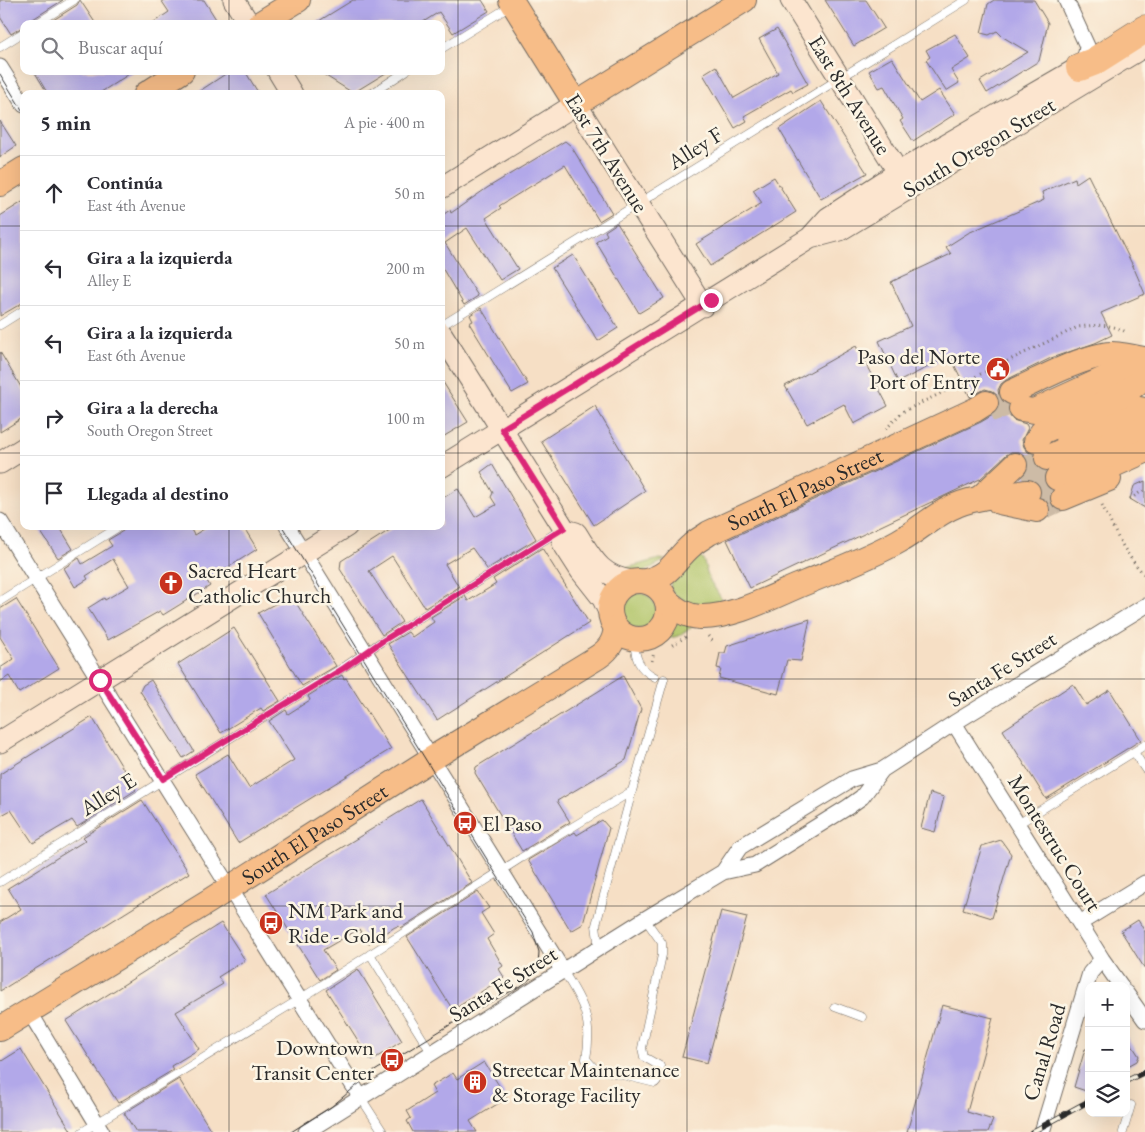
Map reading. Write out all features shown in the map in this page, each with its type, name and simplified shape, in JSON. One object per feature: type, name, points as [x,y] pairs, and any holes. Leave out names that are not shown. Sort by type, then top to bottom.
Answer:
[{"type":"highway","points":[[1080,67],[1092,62],[1145,28]]},
{"type":"main road","points":[[266,20],[298,0]]},
{"type":"main road","points":[[576,104],[744,0]]},
{"type":"main road","name":"East 7th Avenue","points":[[515,1],[576,104]]},
{"type":"main road","points":[[152,90],[176,75]]},
{"type":"main road","points":[[0,184],[20,172]]},
{"type":"main road","points":[[1145,361],[1122,354],[1104,354],[1082,361],[1017,400],[1034,411],[1106,378],[1145,368]]},
{"type":"main road","points":[[1051,469],[1042,432],[1124,394],[1145,377]]},
{"type":"main road","name":"South El Paso Street","points":[[639,581],[658,578],[667,572],[692,545],[709,533],[984,408]]},
{"type":"main road","points":[[1051,469],[1134,408],[1145,410]]},
{"type":"main road","points":[[1051,469],[1137,417],[1145,417]]},
{"type":"main road","points":[[1051,469],[1145,428]]},
{"type":"main road","points":[[1051,469],[1145,439]]},
{"type":"main road","points":[[1051,469],[1145,450]]},
{"type":"main road","points":[[1051,469],[1145,464]]},
{"type":"main road","points":[[667,601],[668,618],[660,632],[643,640],[620,627],[610,604],[614,595],[624,585],[639,581],[660,589],[667,601],[678,611],[700,617],[724,614],[746,607],[858,561],[898,542],[951,507],[1026,486],[980,498]]},
{"type":"main road","name":"South El Paso Street","points":[[0,1029],[230,887],[431,759],[603,654],[610,647],[620,627]]},
{"type":"street","points":[[234,0],[246,20]]},
{"type":"street","name":"East 8th Avenue","points":[[791,0],[904,181]]},
{"type":"street","points":[[1069,5],[1087,46],[1080,67]]},
{"type":"street","name":"South Oregon Street","points":[[445,465],[810,238],[828,218],[904,181],[1145,46]]},
{"type":"street","points":[[0,67],[20,99]]},
{"type":"street","name":"South Oregon Street","points":[[904,181],[1080,67]]},
{"type":"street","points":[[280,75],[290,90]]},
{"type":"street","points":[[445,186],[576,104]]},
{"type":"street","name":"East 7th Avenue","points":[[576,104],[703,306]]},
{"type":"street","points":[[445,339],[565,529],[576,533],[603,571],[615,578],[639,581]]},
{"type":"street","points":[[0,463],[20,450]]},
{"type":"street","points":[[0,521],[361,1098]]},
{"type":"street","points":[[565,529],[562,537],[563,543],[581,571],[603,599],[620,627]]},
{"type":"street","points":[[289,530],[563,971]]},
{"type":"street","points":[[0,742],[342,530]]},
{"type":"street","name":"Santa Fe Street","points":[[724,872],[740,847],[852,779],[882,770],[954,723],[1145,606]]},
{"type":"street","name":"Montestruc Court","points":[[954,723],[1118,982]]},
{"type":"street","name":"Santa Fe Street","points":[[306,1132],[724,872],[755,865],[848,807],[862,797],[882,770]]},
{"type":"street","points":[[1080,923],[1145,882]]},
{"type":"street","name":"Canal Road","points":[[1042,1132],[1090,973],[1102,958]]},
{"type":"street","points":[[1130,999],[1145,1020]]},
{"type":"street","points":[[29,1011],[99,1127]]},
{"type":"lane","points":[[42,20],[74,0]]},
{"type":"lane","name":"Alley F","points":[[445,324],[966,0]]},
{"type":"lane","points":[[445,46],[515,1]]},
{"type":"lane","points":[[0,46],[20,34]]},
{"type":"lane","points":[[376,90],[400,75]]},
{"type":"lane","points":[[0,325],[20,312]]},
{"type":"lane","name":"Alley E","points":[[0,882],[344,668],[365,652],[565,529]]},
{"type":"lane","points":[[0,601],[114,530]]},
{"type":"lane","points":[[620,627],[635,652],[637,661],[642,668],[655,677]]},
{"type":"lane","points":[[599,948],[596,925],[664,679]]},
{"type":"lane","points":[[1018,824],[1145,745]]},
{"type":"lane","points":[[1134,752],[1145,769]]},
{"type":"lane","points":[[82,1132],[99,1127],[300,998],[632,791]]},
{"type":"lane","points":[[563,971],[580,996],[586,1010],[589,1042],[586,1059],[594,1068],[655,1083],[661,1076],[660,1066],[644,1057],[642,1048],[662,955],[662,943],[646,919]]},
{"type":"lane","points":[[370,954],[432,1054]]},
{"type":"lane","points":[[835,1007],[862,1017]]},
{"type":"lane","points":[[361,1098],[383,1132]]},
{"type":"lane","points":[[1123,1132],[1127,1117]]},
{"type":"path","points":[[962,381],[1078,327],[1106,325],[1126,332]]},
{"type":"path","points":[[1130,499],[1145,489]]},
{"type":"path","points":[[1102,505],[1117,536],[1136,566],[1145,575]]},
{"type":"green space","points":[[696,555],[703,559],[709,579],[721,598],[720,604],[705,610],[674,595],[670,587],[672,580]]},
{"type":"green space","points":[[660,559],[665,560],[640,574],[622,569]]},
{"type":"green space","points":[[638,593],[651,598],[656,611],[651,624],[638,629],[625,624],[620,611],[625,598]]},
{"type":"green space","points":[[683,621],[693,626],[679,636],[663,638],[673,624]]},
{"type":"building","points":[[0,0],[63,0],[32,20],[20,20],[20,28],[11,34],[0,17]]},
{"type":"building","points":[[80,0],[93,20],[53,20],[77,5]]},
{"type":"building","points":[[161,0],[204,0],[216,20],[157,20],[169,12]]},
{"type":"building","points":[[353,0],[482,0],[489,11],[453,33],[439,12],[426,20],[320,20]]},
{"type":"building","points":[[825,0],[866,0],[884,28],[854,46]]},
{"type":"building","points":[[994,0],[1034,0],[1048,23],[1039,61],[987,93],[980,81],[1028,52],[1003,37],[997,31],[989,35],[981,33],[988,4]]},
{"type":"building","points":[[777,29],[808,84],[793,92],[791,89],[744,116],[747,121],[735,128],[703,74],[716,66],[734,98],[778,73],[759,39]]},
{"type":"building","points":[[955,34],[970,58],[951,70],[959,83],[946,91],[926,60],[930,57],[926,50]]},
{"type":"building","points":[[892,58],[920,102],[939,90],[955,114],[913,141],[900,121],[903,119],[884,86],[879,88],[869,71]]},
{"type":"building","points":[[36,75],[128,75],[104,90],[46,90]]},
{"type":"building","points":[[224,75],[247,75],[257,90],[201,90]]},
{"type":"building","points":[[324,75],[382,75],[358,90],[348,90]]},
{"type":"building","points":[[821,101],[867,173],[821,199],[779,129]]},
{"type":"building","points":[[0,121],[16,146],[0,157]]},
{"type":"building","points":[[565,141],[571,146],[612,213],[599,221],[565,165],[499,206],[501,208],[486,218],[518,269],[500,280],[467,228],[445,243],[445,213],[450,210],[451,213],[487,188]]},
{"type":"building","name":"Paso del Norte Port of Entry","points":[[1088,175],[1145,294],[1101,313],[1112,335],[1051,358],[1006,380],[998,390],[999,397],[1008,405],[1008,414],[1013,420],[1026,424],[1028,428],[1022,440],[1024,447],[1028,452],[1034,454],[1034,463],[1045,472],[1043,477],[1044,483],[1052,490],[1049,497],[1052,505],[1050,506],[1041,497],[1042,490],[1039,483],[1033,479],[1025,479],[1024,476],[1028,469],[1028,462],[1025,456],[1019,452],[1011,452],[980,479],[750,588],[727,540],[981,422],[993,415],[998,409],[1000,403],[998,396],[992,391],[985,389],[970,397],[950,356],[898,382],[879,341],[911,326],[891,282],[951,254],[946,247],[968,233],[1044,200],[1042,192],[1075,178],[1076,183]]},
{"type":"building","points":[[774,177],[796,212],[710,266],[696,244],[762,203],[753,190]]},
{"type":"building","points":[[20,204],[20,304],[0,316],[0,216]]},
{"type":"building","points":[[617,223],[664,298],[639,313],[596,242],[607,235],[605,231]]},
{"type":"building","points":[[445,243],[478,296],[464,305],[445,273]]},
{"type":"building","points":[[573,255],[618,328],[598,341],[552,268]]},
{"type":"building","points":[[481,308],[528,384],[512,393],[469,323],[473,321],[470,315]]},
{"type":"building","points":[[856,346],[888,406],[854,424],[844,404],[807,424],[785,386]]},
{"type":"building","points":[[0,352],[20,385],[20,420],[0,432]]},
{"type":"building","points":[[445,385],[468,422],[445,436]]},
{"type":"building","points":[[595,406],[645,491],[594,525],[541,441]]},
{"type":"building","points":[[492,464],[536,539],[487,569],[472,548],[445,564],[459,587],[425,608],[392,556],[369,571],[402,622],[382,635],[340,569],[341,561],[390,530],[445,530],[445,497],[458,489],[475,517],[496,505],[491,497],[493,493],[481,472]]},
{"type":"building","points":[[1145,481],[1145,508],[1130,499],[1134,486]]},
{"type":"building","points":[[40,530],[61,530],[73,549],[58,558]]},
{"type":"building","name":"Sacred Heart Catholic Church","points":[[191,530],[194,535],[202,530],[245,530],[257,549],[207,581],[210,586],[163,615],[160,611],[108,640],[88,608],[129,586],[113,559],[86,576],[88,579],[75,587],[64,568],[79,558],[82,564],[112,546],[108,540],[123,531]]},
{"type":"building","points":[[542,548],[589,623],[437,720],[388,644],[408,632],[412,637],[434,622],[431,617],[465,596],[468,601],[496,584],[493,579]]},
{"type":"building","points":[[291,595],[336,666],[302,686],[258,613]]},
{"type":"building","points":[[16,599],[59,668],[19,693],[9,676],[0,682],[0,668],[14,659],[0,637],[0,609]]},
{"type":"building","points":[[810,619],[801,661],[787,660],[778,694],[719,678],[721,669],[717,668],[720,653],[725,653],[727,646]]},
{"type":"building","points":[[234,628],[280,701],[263,711],[261,708],[221,733],[178,664]]},
{"type":"building","points":[[342,675],[344,679],[346,678],[391,749],[238,843],[195,774],[228,754],[249,788],[294,760],[269,721],[286,710],[288,714],[310,700],[308,696]]},
{"type":"building","points":[[623,676],[641,709],[626,760],[557,801],[570,822],[522,851],[475,773],[476,767]]},
{"type":"building","points":[[151,680],[194,751],[183,758],[140,691],[143,685]]},
{"type":"building","points":[[1073,684],[1086,705],[1110,690],[1141,740],[1046,799],[1003,730]]},
{"type":"building","points":[[92,717],[136,790],[77,827],[72,820],[33,843],[11,810],[0,816],[0,774]]},
{"type":"building","points":[[930,793],[944,797],[935,832],[921,828]]},
{"type":"building","points":[[421,799],[472,883],[401,928],[399,926],[395,927],[368,944],[359,929],[323,950],[336,970],[320,980],[266,894]]},
{"type":"building","points":[[142,800],[189,873],[0,991],[0,922],[21,909],[8,888],[86,840],[83,837]]},
{"type":"building","points":[[602,820],[609,828],[583,924],[571,931],[528,860],[575,832],[577,835]]},
{"type":"building","points":[[1001,840],[1011,854],[992,918],[963,909],[982,846]]},
{"type":"building","points":[[478,892],[489,908],[481,913],[494,934],[487,939],[503,966],[499,969],[504,977],[453,1010],[407,937]]},
{"type":"building","points":[[721,911],[747,917],[707,1063],[682,1057]]},
{"type":"building","points":[[1138,920],[1145,932],[1145,969],[1121,931]]},
{"type":"building","points":[[221,923],[245,960],[218,977],[223,984],[176,1012],[199,1049],[171,1066],[173,1070],[118,1103],[66,1021]]},
{"type":"building","points":[[358,969],[402,1041],[371,1061],[326,990]]},
{"type":"building","points":[[942,1005],[993,1018],[967,1112],[993,1120],[988,1132],[907,1132]]},
{"type":"building","points":[[1130,1042],[1139,1056],[1137,1061],[1130,1065]]},
{"type":"building","points":[[21,1049],[72,1132],[0,1132],[0,1062]]},
{"type":"building","points":[[1085,1049],[1085,1091],[1074,1087]]},
{"type":"building","name":"Streetcar Maintenance & Storage Facility","points":[[484,1062],[507,1098],[470,1121],[477,1132],[413,1132],[407,1121],[411,1118],[407,1111],[435,1093],[431,1086],[453,1073],[457,1079]]},
{"type":"building","points":[[179,1079],[212,1132],[136,1132],[124,1113]]},
{"type":"tunnel","points":[[990,410],[1017,401]]},
{"type":"tunnel","points":[[1019,472],[1047,458]]},
{"type":"tunnel","points":[[1028,492],[1057,478]]},
{"type":"tunnel","points":[[1037,510],[1063,498]]},
{"type":"tram line","points":[[0,74],[20,106]]},
{"type":"tram line","points":[[284,530],[533,932],[539,952],[538,966],[535,972],[521,986],[466,1015],[373,1072],[331,1107],[291,1132]]},
{"type":"railway","points":[[1130,1079],[1145,1072]]},
{"type":"railway","points":[[1032,1132],[1085,1103]]},
{"type":"place","name":"Paso del Norte Port of Entry","points":[[998,369]]},
{"type":"place","name":"Sacred Heart Catholic Church","points":[[171,583]]},
{"type":"place","name":"El Paso","points":[[465,823]]},
{"type":"place","name":"NM Park and Ride - Gold","points":[[271,923]]},
{"type":"place","name":"Downtown Transit Center","points":[[392,1060]]},
{"type":"place","name":"Streetcar Maintenance & Storage Facility","points":[[475,1082]]},
{"type":"route","points":[[100,680],[163,779],[344,668],[381,642],[564,528],[502,429],[711,300]]}]
